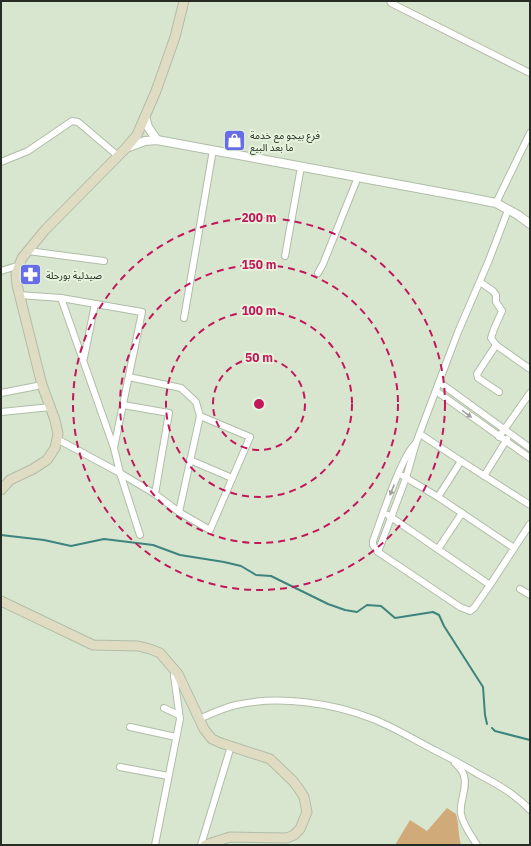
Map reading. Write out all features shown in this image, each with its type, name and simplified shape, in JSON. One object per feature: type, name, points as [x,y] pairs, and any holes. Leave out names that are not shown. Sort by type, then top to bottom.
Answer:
[{"type":"main road","points":[[1,490],[10,480],[47,460],[55,448],[58,434],[56,420],[42,385],[19,295],[16,274],[22,258],[45,230],[137,135],[156,91],[175,37],[184,1]]},
{"type":"main road","points":[[1,601],[93,645],[138,646],[160,653],[175,669],[182,680],[204,729],[212,739],[270,759],[279,766],[304,797],[307,812],[300,829],[294,835],[287,838],[230,837],[206,845]]},
{"type":"street","points":[[390,1],[391,3],[530,73]]},
{"type":"street","points":[[145,117],[148,127],[157,140]]},
{"type":"street","points":[[1,162],[28,151],[72,121],[78,122],[118,156]]},
{"type":"street","points":[[496,203],[530,133]]},
{"type":"street","points":[[126,148],[145,141],[157,140],[358,177],[496,203],[530,224]]},
{"type":"street","points":[[184,318],[213,150]]},
{"type":"street","points":[[285,256],[301,167]]},
{"type":"street","points":[[318,273],[358,177]]},
{"type":"street","points":[[378,552],[390,516],[406,478],[416,443],[439,382],[508,210]]},
{"type":"street","points":[[28,251],[104,261]]},
{"type":"street","points":[[1,271],[20,265]]},
{"type":"street","points":[[480,282],[493,291],[496,295],[496,302],[502,311],[491,338],[496,345],[530,370]]},
{"type":"street","points":[[19,295],[61,298],[142,312],[114,448]]},
{"type":"street","points":[[61,298],[84,359],[114,448],[120,473],[140,535]]},
{"type":"street","points":[[84,359],[95,304]]},
{"type":"street","points":[[496,345],[477,374],[478,378],[499,392]]},
{"type":"street","points":[[129,377],[181,388],[196,402],[200,416],[179,512]]},
{"type":"street","points":[[439,382],[530,448]]},
{"type":"street","points":[[1,392],[42,385]]},
{"type":"street","points":[[436,391],[530,458]]},
{"type":"street","points":[[499,437],[530,392]]},
{"type":"street","points":[[123,404],[169,414],[155,494]]},
{"type":"street","points":[[1,412],[51,407]]},
{"type":"street","points":[[57,439],[120,473],[155,494],[179,512],[210,530],[250,437],[200,416]]},
{"type":"street","points":[[420,434],[530,505]]},
{"type":"street","points":[[484,476],[510,434]]},
{"type":"street","points":[[416,443],[412,447],[399,474],[373,541],[373,545],[378,552],[470,611],[474,608],[490,585],[530,524]]},
{"type":"street","points":[[190,460],[232,478]]},
{"type":"street","points":[[438,497],[461,461]]},
{"type":"street","points":[[399,474],[438,497],[514,548]]},
{"type":"street","points":[[384,512],[490,585]]},
{"type":"street","points":[[438,549],[462,514]]},
{"type":"street","points":[[520,589],[530,595]]},
{"type":"street","points":[[155,845],[180,719],[174,676],[175,669]]},
{"type":"street","points":[[199,719],[219,710],[236,705],[281,700],[316,704],[346,710],[373,719],[452,758],[509,791],[522,801],[530,810]]},
{"type":"street","points":[[164,708],[179,715]]},
{"type":"street","points":[[130,727],[176,737]]},
{"type":"street","points":[[206,845],[230,746]]},
{"type":"street","points":[[452,758],[464,776],[465,782],[461,815],[465,826],[477,845]]},
{"type":"street","points":[[120,767],[168,776]]},
{"type":"shaded area","points":[[447,808],[456,814],[461,845],[395,845],[410,820],[427,831]]},
{"type":"waterway","points":[[1,535],[44,540],[71,546],[104,539],[153,545],[180,555],[241,566],[256,575],[271,576],[328,604],[345,610],[357,612],[367,605],[381,606],[395,618],[433,612],[439,615],[444,626],[483,687],[487,724]]},
{"type":"waterway","points":[[492,728],[495,731],[530,740]]},
{"type":"place","name":"فرع بيجو مع خدمة ما بعد البيع","points":[[234,141]]},
{"type":"place","name":"صيدلية بورحلة","points":[[30,275]]}]
